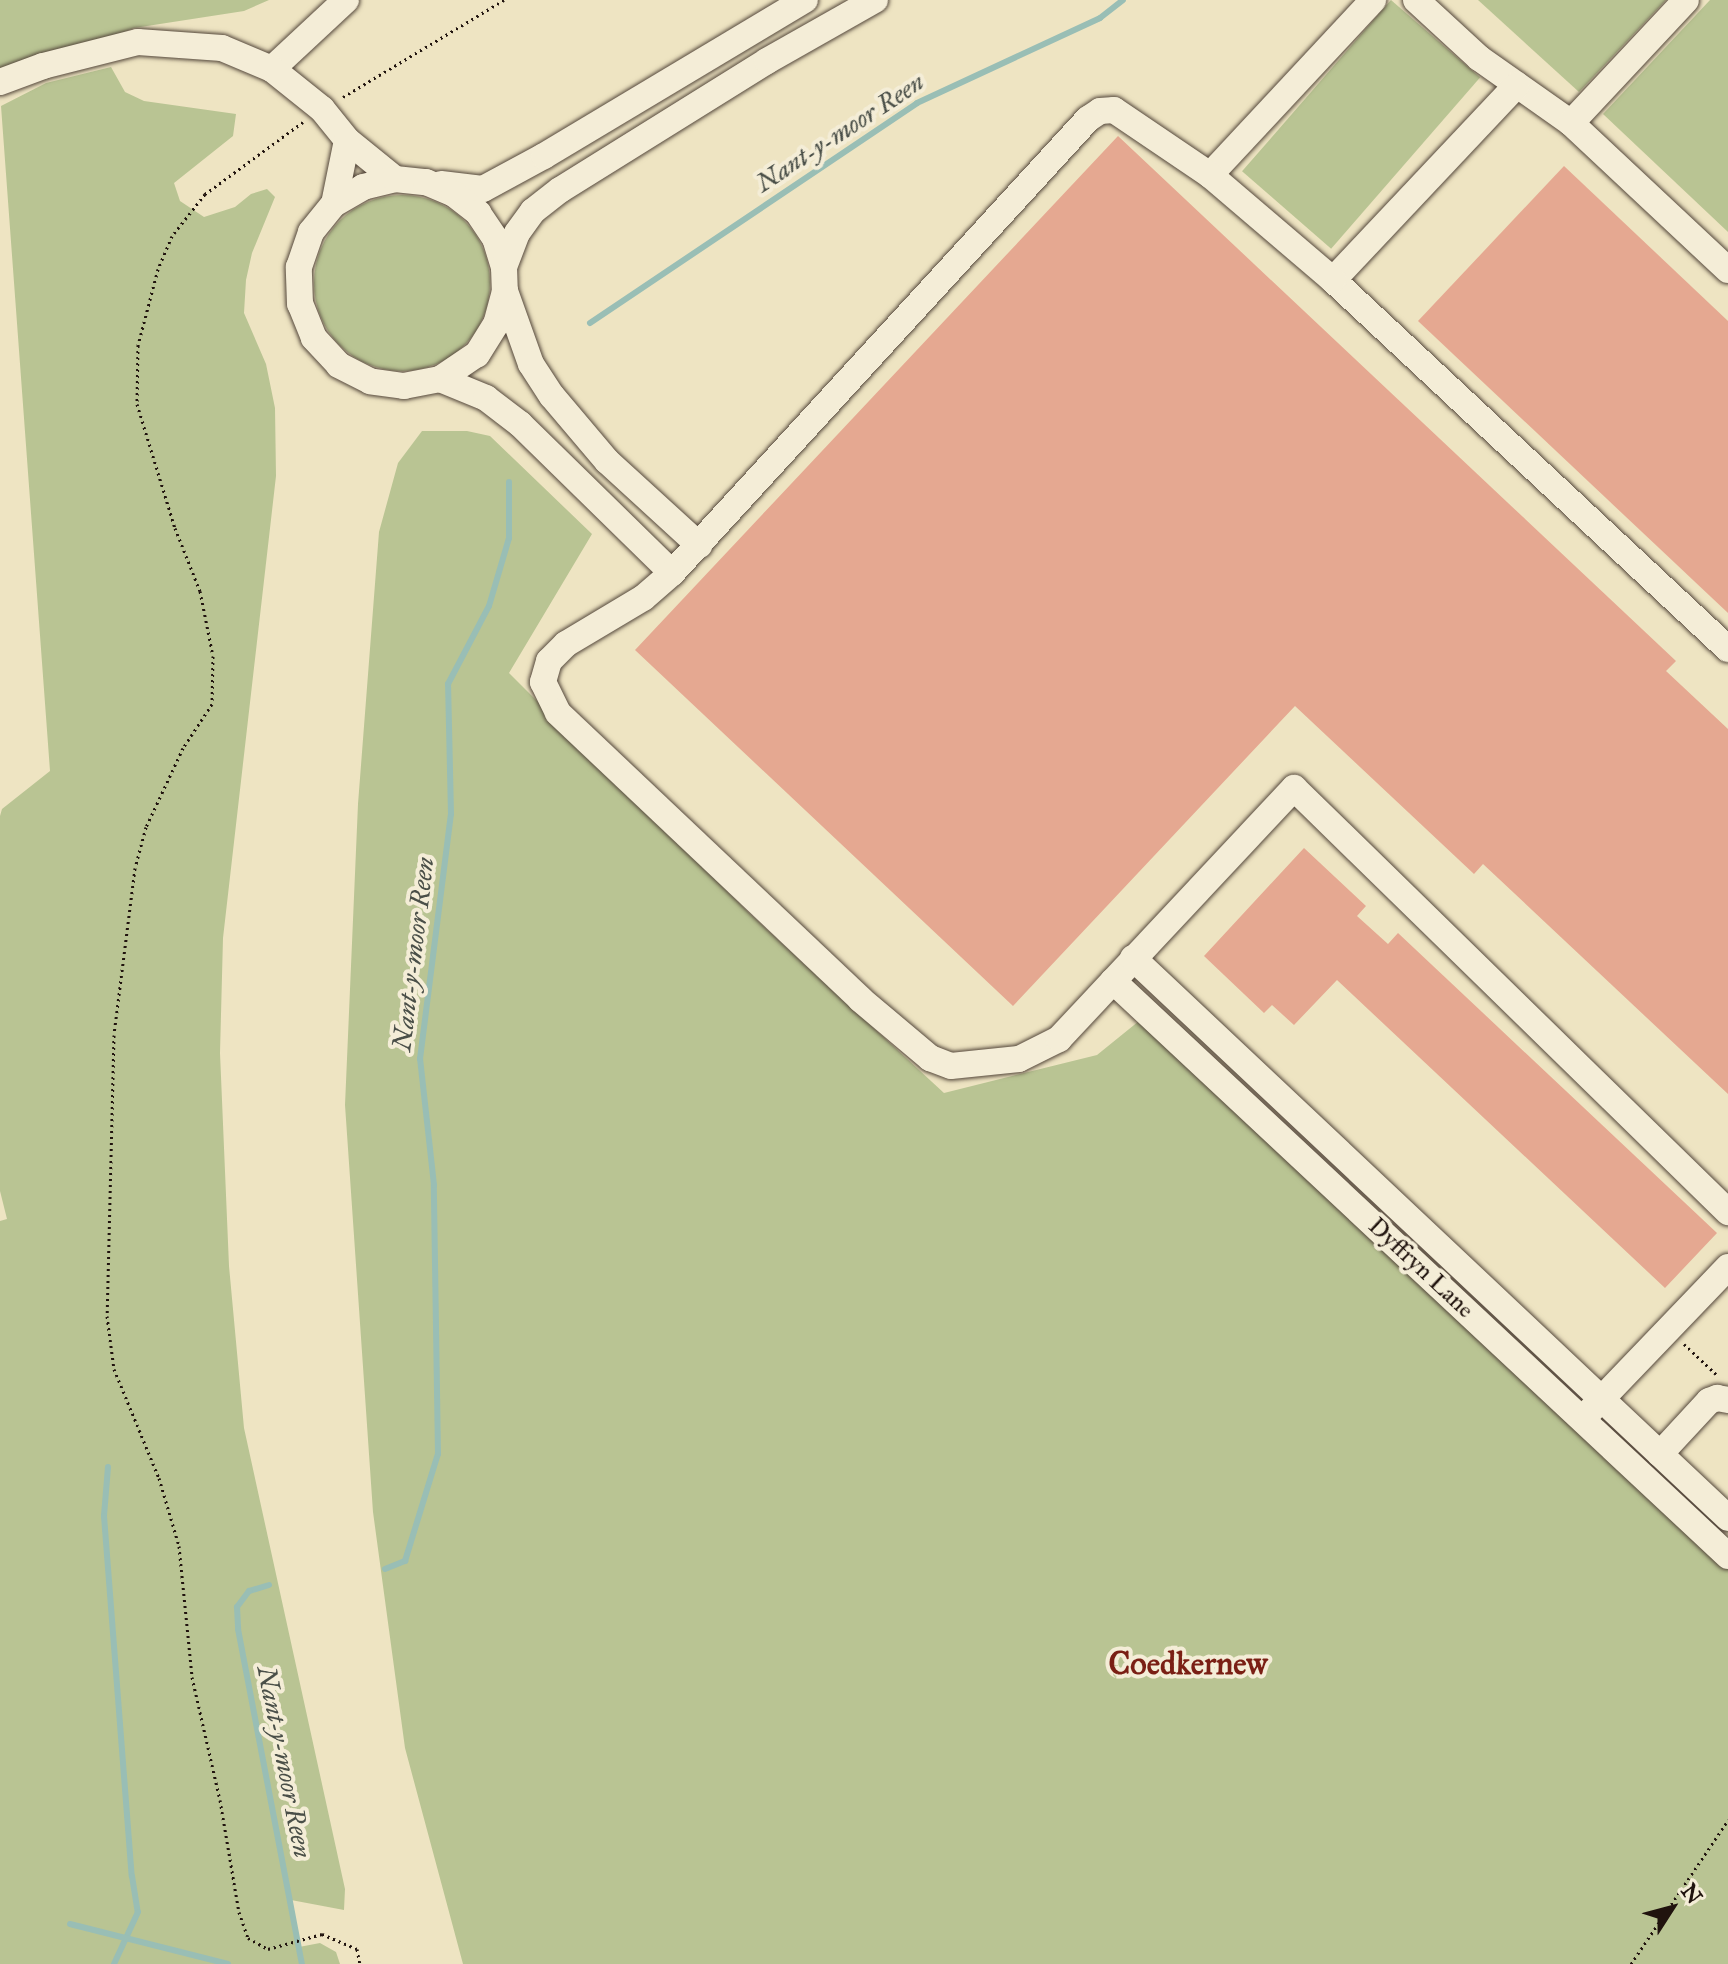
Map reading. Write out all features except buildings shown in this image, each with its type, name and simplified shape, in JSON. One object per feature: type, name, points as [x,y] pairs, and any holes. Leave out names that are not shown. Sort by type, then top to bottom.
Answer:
[{"type":"street","points":[[272,69],[346,0]]},
{"type":"street","points":[[805,0],[544,156],[483,189],[395,179],[363,187],[334,204],[311,232],[299,267],[300,304],[314,338],[339,365],[370,381],[404,386],[440,379],[477,354],[496,324],[517,233],[533,211],[560,190],[767,61],[875,0]]},
{"type":"street","points":[[1210,175],[1373,0]]},
{"type":"street","points":[[1416,0],[1479,58],[1571,123],[1728,270]]},
{"type":"street","points":[[1571,123],[1686,0]]},
{"type":"street","points":[[0,82],[43,66],[138,42],[222,48],[272,69],[322,109],[347,140],[395,179]]},
{"type":"street","points":[[1333,280],[1517,85]]},
{"type":"street","points":[[1728,649],[1333,280],[1210,175],[1114,110],[1100,111],[1088,119],[672,573],[643,598],[566,644],[544,670],[545,692],[558,713],[860,999],[930,1058],[951,1066],[1019,1059],[1059,1039],[1294,788],[1728,1212]]},
{"type":"street","points":[[334,204],[347,140]]},
{"type":"street","points":[[426,182],[454,194],[478,213],[495,238],[504,279],[531,364],[552,396],[607,461],[699,545]]},
{"type":"street","points":[[440,379],[486,398],[520,424],[672,573]]},
{"type":"street","name":"Dyffryn Lane","points":[[1133,958],[1592,1409],[1728,1556]]},
{"type":"street","name":"Dyffryn Lane","points":[[1113,981],[1592,1409],[1660,1454],[1728,1518]]},
{"type":"street","points":[[1592,1409],[1728,1267]]},
{"type":"street","points":[[1660,1454],[1709,1401],[1717,1398],[1723,1388]]},
{"type":"path","points":[[360,1964],[357,1949],[322,1934],[268,1949],[248,1938],[239,1912],[220,1800],[192,1677],[179,1546],[159,1478],[114,1369],[107,1316],[114,1035],[135,868],[146,827],[183,748],[212,704],[213,656],[200,591],[175,528],[137,404],[138,345],[158,269],[172,236],[205,194],[322,109],[504,0]]},
{"type":"path","points":[[1668,1330],[1723,1388]]},
{"type":"path","points":[[1631,1964],[1728,1820]]},
{"type":"green space","points":[[0,0],[269,0],[244,11],[134,28],[0,82]]},
{"type":"green space","points":[[1391,0],[1480,77],[1331,249],[1242,171]]},
{"type":"green space","points":[[1478,0],[1666,0],[1579,92]]},
{"type":"green space","points":[[1710,0],[1728,0],[1728,232],[1603,114]]},
{"type":"green space","points":[[111,67],[125,92],[144,101],[236,114],[233,136],[174,183],[180,201],[204,217],[235,207],[251,194],[267,189],[275,197],[252,253],[246,280],[244,313],[266,364],[275,408],[276,476],[223,938],[220,1053],[229,1266],[244,1428],[345,1889],[344,1910],[291,1900],[299,1947],[320,1943],[336,1952],[340,1964],[0,1964],[0,1221],[7,1219],[0,1191],[0,816],[2,809],[50,771],[1,106],[46,83]]},
{"type":"green space","points":[[402,195],[436,202],[464,221],[483,249],[490,283],[483,317],[464,345],[436,364],[402,371],[368,364],[340,345],[321,317],[314,283],[321,249],[340,221],[368,202]]},
{"type":"green space","points":[[422,431],[467,431],[490,436],[592,534],[509,673],[749,913],[944,1093],[1097,1055],[1139,1021],[1728,1563],[1728,1964],[463,1964],[405,1748],[373,1512],[345,1105],[358,804],[379,532],[398,463]]},
{"type":"waterway","name":"Nant-y-moor Reen","points":[[590,323],[917,103],[1100,18],[1123,0]]},
{"type":"waterway","name":"Nant-y-moor Reen","points":[[385,1569],[405,1561],[438,1454],[434,1185],[420,1059],[451,814],[448,684],[489,606],[509,538],[509,482]]},
{"type":"waterway","points":[[108,1467],[104,1516],[132,1876],[138,1912],[114,1964]]},
{"type":"waterway","name":"Nant-y-moor Reen","points":[[269,1585],[249,1591],[237,1607],[238,1629],[302,1964]]},
{"type":"waterway","points":[[70,1924],[228,1964]]},
{"type":"district","name":"Coedkernew","points":[[1188,1664]]}]
